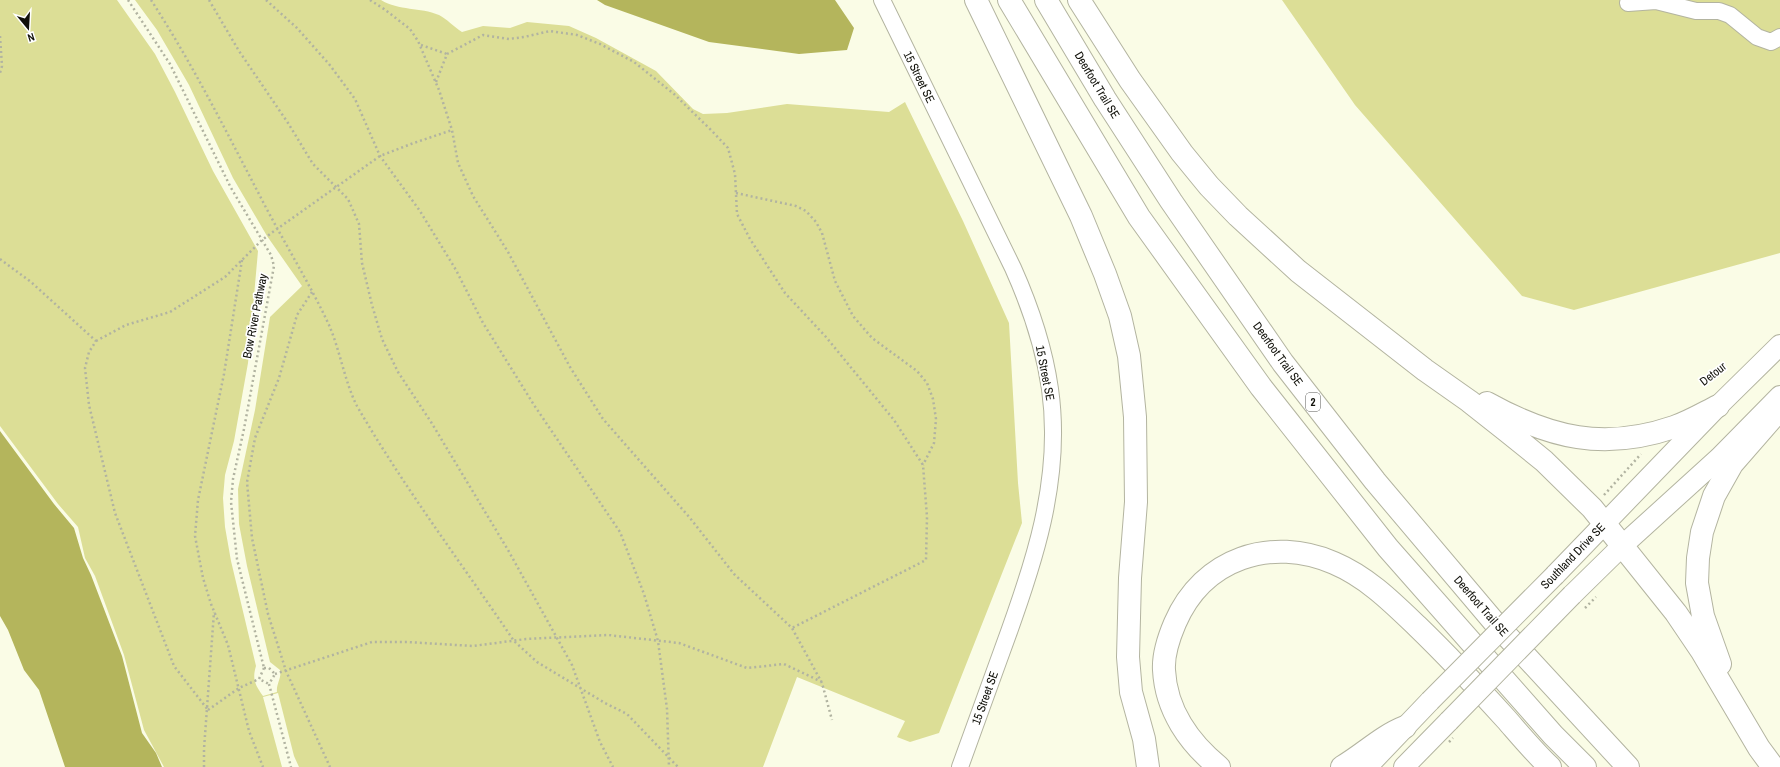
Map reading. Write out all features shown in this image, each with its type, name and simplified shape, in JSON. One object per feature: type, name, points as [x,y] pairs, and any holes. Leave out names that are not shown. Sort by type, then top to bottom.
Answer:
[{"type":"highway","points":[[976,0],[1081,216],[1120,316],[1129,356],[1135,417],[1136,502],[1128,657],[1131,692],[1144,739],[1148,767]]},
{"type":"highway","points":[[1009,0],[1139,217],[1261,387],[1388,548],[1552,735],[1585,767]]},
{"type":"highway","name":"Deerfoot Trail SE","points":[[1046,0],[1105,99],[1171,201],[1283,363],[1375,482],[1495,623],[1628,767]]},
{"type":"highway","points":[[1079,0],[1130,80],[1182,153],[1209,186],[1298,271],[1425,370],[1469,401],[1544,461],[1580,495],[1676,613],[1701,650],[1758,748],[1773,767]]},
{"type":"highway","points":[[1425,370],[1444,378],[1500,410],[1532,425],[1574,438],[1623,440],[1654,434],[1676,427],[1718,406]]},
{"type":"highway","points":[[1734,707],[1703,616],[1697,583],[1702,532],[1714,496],[1732,464],[1780,409]]},
{"type":"highway","points":[[1219,767],[1199,749],[1180,725],[1169,699],[1164,669],[1168,640],[1181,610],[1197,588],[1217,570],[1240,558],[1267,552],[1292,553],[1312,556],[1334,563],[1357,574],[1382,593],[1448,656],[1550,767]]},
{"type":"highway","points":[[1342,767],[1358,758],[1391,732],[1405,727]]},
{"type":"highway","points":[[1144,739],[1159,767]]},
{"type":"main road","name":"Southland Drive SE","points":[[1367,767],[1605,524],[1718,406],[1780,345]]},
{"type":"main road","points":[[1404,767],[1572,595],[1622,546],[1719,458],[1780,396]]},
{"type":"street","name":"15 Street SE","points":[[882,0],[1013,268],[1029,304],[1050,388],[1053,418],[1052,457],[1049,495],[1042,529],[1012,625],[960,767]]},
{"type":"street","points":[[1628,3],[1656,1],[1696,11],[1719,11],[1730,15],[1757,38],[1771,42],[1780,37]]},
{"type":"path","name":"Bow River Pathway","points":[[128,0],[170,64],[231,188],[271,255],[274,266],[244,429],[233,480],[231,502],[237,560],[264,668]]},
{"type":"path","points":[[151,0],[170,29],[213,105],[330,327],[356,404],[406,483],[514,641],[537,662],[627,714],[678,767]]},
{"type":"path","points":[[209,0],[239,51],[288,123],[313,164],[348,199],[359,224],[362,262],[382,339],[398,372],[431,422],[500,536],[557,637],[572,665],[600,742],[613,767]]},
{"type":"path","points":[[266,0],[297,28],[329,64],[355,99],[380,156],[420,211],[456,270],[484,323],[534,405],[620,532],[644,594],[658,640],[667,709],[669,767]]},
{"type":"path","points":[[370,0],[410,29],[420,45],[436,82],[452,130],[458,163],[474,196],[508,252],[570,367],[603,419],[690,518],[734,574],[792,628],[822,682],[832,720]]},
{"type":"path","points":[[436,82],[447,54],[483,35],[509,39],[550,31],[577,35],[600,44],[634,62],[662,85],[728,148],[735,174],[738,214],[750,239],[785,293],[826,337],[894,420],[923,465],[927,517],[926,560],[792,628]]},
{"type":"path","points":[[0,36],[2,66],[0,73]]},
{"type":"path","points":[[420,45],[447,54]]},
{"type":"path","points":[[208,710],[174,666],[115,513],[89,405],[85,368],[89,352],[96,341],[126,325],[170,312],[225,277],[262,240],[277,228],[380,156],[452,130]]},
{"type":"path","points":[[736,193],[796,206],[806,211],[816,222],[822,233],[835,281],[853,316],[872,338],[916,371],[927,383],[933,399],[936,419],[934,443],[923,465]]},
{"type":"path","points":[[0,259],[31,282],[96,341]]},
{"type":"path","points":[[242,260],[224,374],[198,500],[195,536],[203,578],[228,645],[249,732],[263,767]]},
{"type":"path","points":[[312,292],[297,315],[279,378],[255,438],[247,482],[252,538],[268,614],[286,671],[330,767]]},
{"type":"path","points":[[1599,500],[1642,452]]},
{"type":"path","points":[[204,767],[214,610]]},
{"type":"path","points":[[291,767],[269,684],[275,674],[372,642],[407,642],[473,646],[557,637],[608,635],[679,643],[747,668],[784,664],[822,682]]},
{"type":"path","points":[[208,710],[239,688],[259,679],[264,668],[269,668],[275,674]]},
{"type":"path","points":[[259,679],[269,684]]},
{"type":"green space","points":[[0,0],[117,0],[155,54],[213,171],[258,251],[248,363],[234,441],[225,475],[223,498],[225,527],[231,561],[256,666],[254,678],[263,696],[277,692],[280,670],[270,662],[247,566],[239,524],[238,489],[255,410],[270,317],[302,286],[267,236],[233,178],[189,85],[157,30],[135,0],[381,0],[395,6],[439,15],[462,32],[483,26],[510,28],[527,22],[569,26],[596,38],[656,71],[693,109],[703,114],[727,113],[787,104],[889,112],[905,102],[963,221],[1009,323],[1018,483],[1022,523],[939,733],[910,742],[897,737],[905,721],[797,677],[763,767],[299,767],[294,756],[278,693],[263,697],[282,767],[164,767],[144,730],[124,655],[95,576],[85,558],[78,527],[58,504],[0,426]]},
{"type":"green space","points":[[1282,0],[1780,0],[1780,253],[1574,310],[1522,296],[1355,105]]},
{"type":"shaded area","points":[[597,0],[835,0],[854,28],[847,50],[799,54],[709,42],[605,5]]},
{"type":"shaded area","points":[[0,431],[54,504],[74,528],[83,558],[122,656],[142,733],[156,753],[162,767],[65,767],[39,690],[24,670],[8,630],[0,616]]}]
